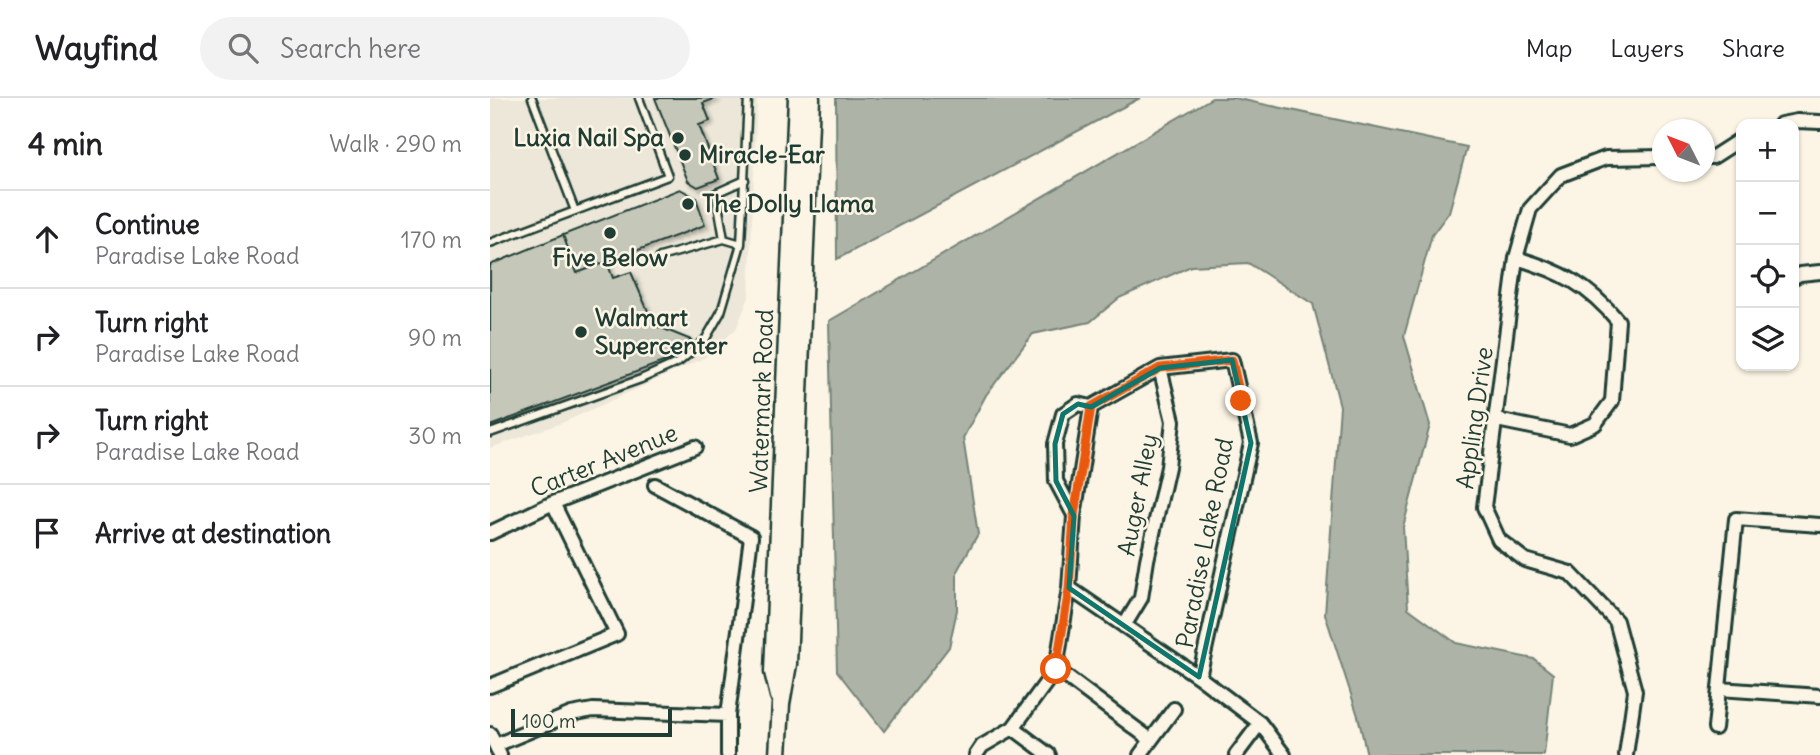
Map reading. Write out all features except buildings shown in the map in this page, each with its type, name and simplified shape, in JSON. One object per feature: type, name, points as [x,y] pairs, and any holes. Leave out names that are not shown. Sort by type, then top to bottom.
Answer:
[{"type":"street","name":"Watermark Road","points":[[781,704],[774,672],[797,98]]},
{"type":"street","name":"Watermark Road","points":[[778,755],[781,704],[788,664],[811,98]]},
{"type":"street","points":[[1799,121],[1820,122]]},
{"type":"street","points":[[1715,156],[1736,142]]},
{"type":"street","name":"Appling Drive","points":[[1626,755],[1635,691],[1616,621],[1570,573],[1525,560],[1499,540],[1484,506],[1516,258],[1530,209],[1561,175],[1606,158],[1652,157]]},
{"type":"street","points":[[1497,421],[1570,435],[1595,424],[1612,401],[1618,321],[1599,298],[1552,269],[1516,258]]},
{"type":"street","points":[[1799,274],[1820,272]]},
{"type":"street","name":"Paradise Lake Road","points":[[1074,516],[1056,481],[1055,444],[1063,414],[1078,404],[1091,407],[1160,368],[1232,360],[1251,443],[1199,677]]},
{"type":"street","name":"Auger Alley","points":[[1124,626],[1141,598],[1168,467],[1173,421],[1160,368]]},
{"type":"street","points":[[976,755],[982,746],[1013,728],[1056,669],[1069,589],[1074,516],[1091,407]]},
{"type":"street","name":"Carter Avenue","points":[[490,533],[553,503],[695,447]]},
{"type":"street","points":[[655,485],[751,537],[728,715],[728,755]]},
{"type":"street","points":[[490,687],[617,634],[553,503]]},
{"type":"street","points":[[1715,728],[1736,519],[1820,525]]},
{"type":"street","points":[[1069,589],[1199,677],[1260,723],[1284,755]]},
{"type":"street","points":[[1056,669],[1151,740]]},
{"type":"street","points":[[1719,689],[1820,696]]},
{"type":"street","points":[[1140,755],[1174,709]]},
{"type":"street","points":[[495,745],[572,714],[593,710],[728,715]]},
{"type":"street","points":[[1237,755],[1260,723]]},
{"type":"street","points":[[1013,728],[1049,755]]},
{"type":"lane","points":[[532,98],[575,211]]},
{"type":"lane","points":[[490,243],[668,176],[639,98]]},
{"type":"lane","points":[[490,433],[641,379],[679,362],[705,340],[722,312],[741,244],[748,98]]},
{"type":"lane","points":[[724,239],[716,193],[745,180]]},
{"type":"lane","points":[[660,257],[724,239],[741,244]]},
{"type":"highlighted area","points":[[1232,360],[1251,443],[1199,677],[1069,588],[1074,516],[1056,481],[1055,444],[1063,414],[1078,404],[1091,407],[1160,368]]},
{"type":"shaded area","points":[[490,98],[757,98],[749,297],[736,329],[704,358],[562,423],[490,448]]},
{"type":"shaded area","points":[[836,98],[1140,98],[837,259]]},
{"type":"shaded area","points":[[1212,98],[1234,98],[1467,147],[1449,212],[1432,235],[1404,336],[1430,425],[1403,527],[1408,608],[1456,643],[1534,659],[1553,674],[1544,755],[1367,755],[1358,716],[1325,614],[1340,406],[1313,304],[1248,263],[1191,266],[1119,298],[1090,322],[1033,334],[986,395],[963,438],[978,534],[957,571],[957,610],[949,647],[884,731],[837,671],[829,321]]},
{"type":"place","name":"Luxia Nail Spa","points":[[678,138]]},
{"type":"place","name":"Miracle-Ear","points":[[685,155]]},
{"type":"place","name":"The Dolly Llama","points":[[688,204]]},
{"type":"place","name":"Five Below","points":[[610,233]]},
{"type":"place","name":"Walmart Supercenter","points":[[581,332]]},
{"type":"route","points":[[1056,669],[1069,589],[1074,516],[1091,407],[1160,368],[1232,360],[1241,401]]}]
